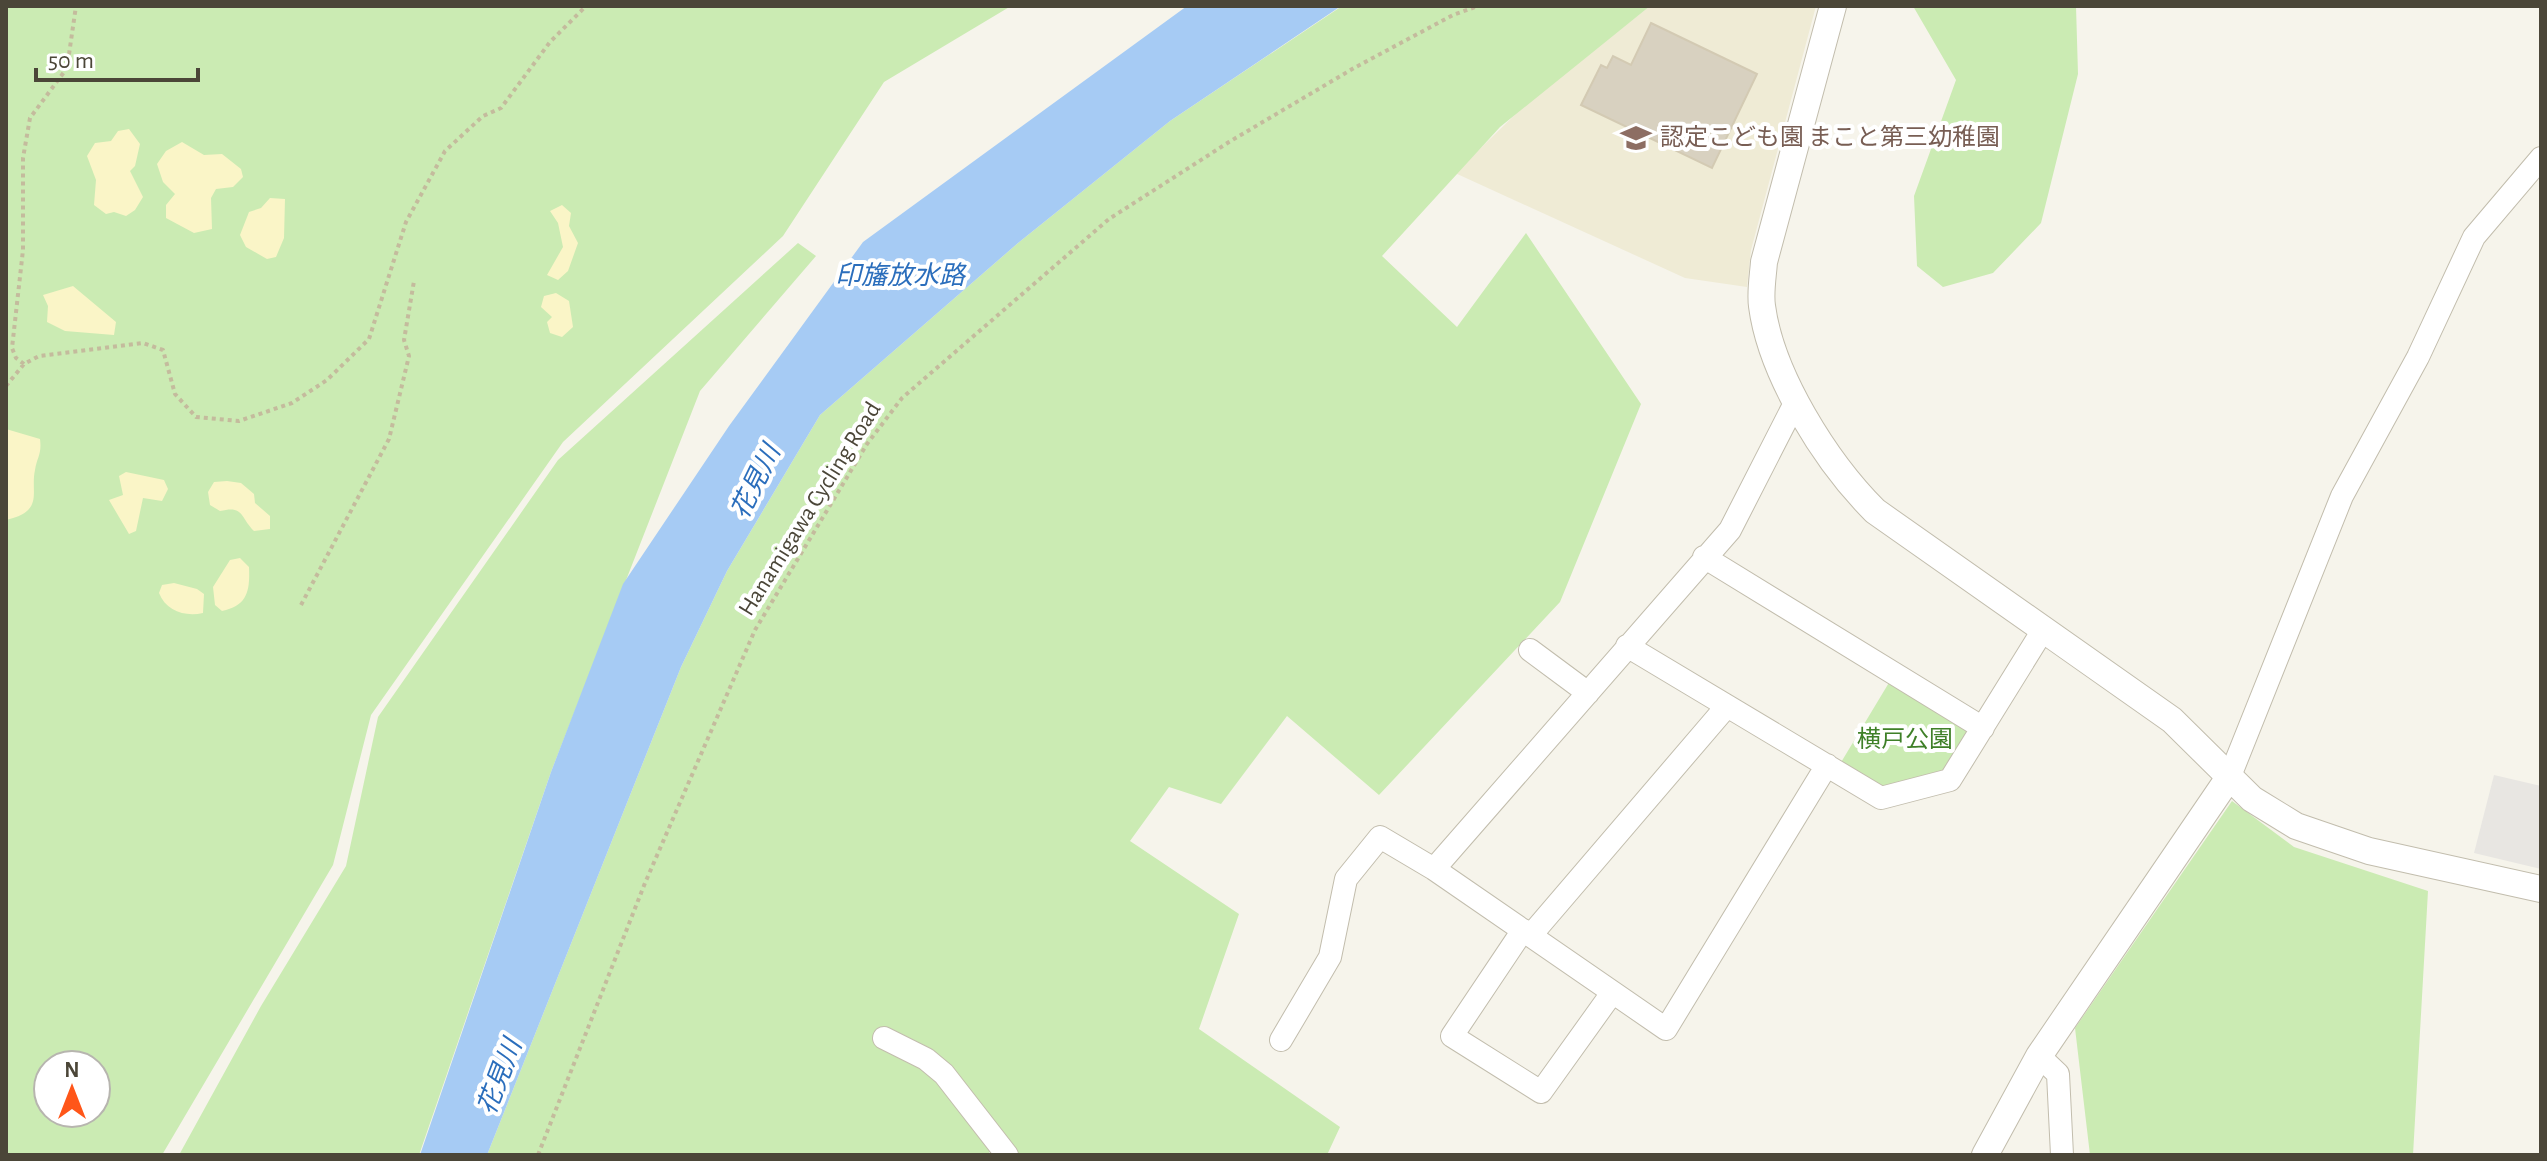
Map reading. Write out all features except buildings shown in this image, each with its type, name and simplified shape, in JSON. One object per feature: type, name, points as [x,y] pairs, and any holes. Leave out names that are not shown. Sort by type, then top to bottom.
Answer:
[{"type":"street","points":[[1833,6],[1764,262],[1762,304],[1772,350],[1796,401],[1855,491],[1875,511],[2172,720],[2252,799],[2307,830],[2369,851],[2541,889]]},
{"type":"street","points":[[1985,1155],[2039,1056],[2230,776],[2342,496],[2418,357],[2474,237],[2541,158]]},
{"type":"street","points":[[1434,869],[1730,530],[1796,401]]},
{"type":"street","points":[[1704,557],[1983,728]]},
{"type":"street","points":[[1627,646],[1881,798],[1950,780],[2043,630]]},
{"type":"street","points":[[1530,650],[1588,693]]},
{"type":"street","points":[[1612,993],[1541,1092],[1452,1036],[1527,932],[1727,706]]},
{"type":"street","points":[[1281,1040],[1330,957],[1346,879],[1380,837],[1434,869],[1666,1029],[1827,765]]},
{"type":"street","points":[[884,1038],[926,1059],[944,1074],[1007,1155]]},
{"type":"street","points":[[2039,1056],[2058,1074],[2062,1155]]},
{"type":"path","points":[[24,364],[16,358],[12,348],[23,250],[23,158],[30,118],[67,68],[76,6]]},
{"type":"path","points":[[6,386],[24,364],[39,356],[143,343],[163,350],[175,394],[196,417],[239,421],[292,403],[327,380],[369,339],[406,222],[445,151],[483,116],[501,108],[550,42],[586,6]]},
{"type":"path","name":"Hanamigawa Cycling Road","points":[[538,1155],[645,883],[755,630],[867,444],[902,398],[1109,219],[1229,142],[1354,68],[1453,15],[1478,6]]},
{"type":"path","points":[[301,605],[389,439],[409,356],[404,340],[414,281]]},
{"type":"shaded area","name":"認定こども園 まこと第三幼稚園","points":[[1650,6],[1816,6],[1751,250],[1747,287],[1685,278],[1455,173],[1527,103]]},
{"type":"shaded area","points":[[2494,775],[2541,786],[2541,869],[2474,853]]},
{"type":"green space","points":[[6,6],[1011,6],[884,82],[783,236],[563,442],[371,715],[333,865],[162,1155],[6,1155]]},
{"type":"green space","points":[[1342,6],[1650,6],[1500,127],[1382,256],[1457,327],[1526,233],[1641,404],[1560,602],[1379,795],[1287,716],[1221,804],[1169,787],[1130,841],[1239,914],[1199,1029],[1340,1127],[1327,1155],[1000,1155],[991,1149],[988,1155],[487,1155],[681,667],[727,571],[820,415],[1018,243],[1170,121]]},
{"type":"green space","points":[[1913,6],[2076,6],[2078,74],[2041,223],[1993,273],[1943,287],[1917,266],[1914,196],[1956,80]]},
{"type":"green space","points":[[798,243],[816,256],[700,391],[551,772],[419,1155],[179,1155],[261,1006],[346,866],[378,717],[558,460]]},
{"type":"green space","name":"横戸公園","points":[[1890,681],[1965,726],[1968,739],[1950,771],[1881,789],[1840,764]]},
{"type":"green space","points":[[2232,801],[2294,847],[2428,891],[2413,1155],[2090,1155],[2075,1028]]},
{"type":"sand","points":[[129,129],[140,144],[135,166],[130,171],[143,197],[135,210],[126,216],[114,212],[106,214],[94,205],[96,180],[87,156],[95,143],[111,141],[118,131]]},
{"type":"sand","points":[[182,142],[204,155],[222,154],[241,169],[243,177],[233,187],[216,189],[211,198],[212,229],[194,233],[166,218],[166,205],[175,194],[163,182],[157,164],[166,151]]},
{"type":"sand","points":[[270,198],[285,199],[284,238],[276,257],[267,259],[246,247],[240,235],[249,212],[261,208]]},
{"type":"sand","points":[[562,205],[571,213],[569,226],[578,243],[568,271],[558,280],[547,275],[563,247],[558,223],[550,211]]},
{"type":"sand","points":[[73,286],[116,322],[114,335],[65,331],[47,322],[48,306],[43,295]]},
{"type":"sand","points":[[556,293],[569,301],[573,327],[562,337],[550,333],[547,322],[552,317],[541,307],[544,296]]},
{"type":"sand","points":[[6,429],[40,439],[40,452],[31,506],[26,512],[6,520]]},
{"type":"sand","points":[[126,472],[164,480],[168,489],[162,501],[143,498],[136,531],[129,534],[109,500],[123,495],[119,476]]},
{"type":"sand","points":[[214,482],[241,483],[254,494],[255,503],[270,516],[270,529],[254,531],[238,511],[220,511],[210,505],[208,492]]},
{"type":"sand","points":[[240,558],[249,567],[246,596],[231,609],[222,611],[215,605],[213,587],[230,560]]},
{"type":"sand","points":[[174,583],[204,594],[203,613],[183,613],[166,604],[159,593],[162,585]]},
{"type":"water","name":"印旛放水路","points":[[1187,6],[1341,6],[1170,121],[1018,243],[820,415],[727,571],[681,667],[487,1155],[420,1155],[551,772],[623,584],[729,426],[863,242]]},
{"type":"place","name":"認定こども園 まこと第三幼稚園","points":[[1636,138]]},
{"type":"water label","name":"花見川","points":[[756,482]]},
{"type":"water label","name":"花見川","points":[[500,1077]]}]
